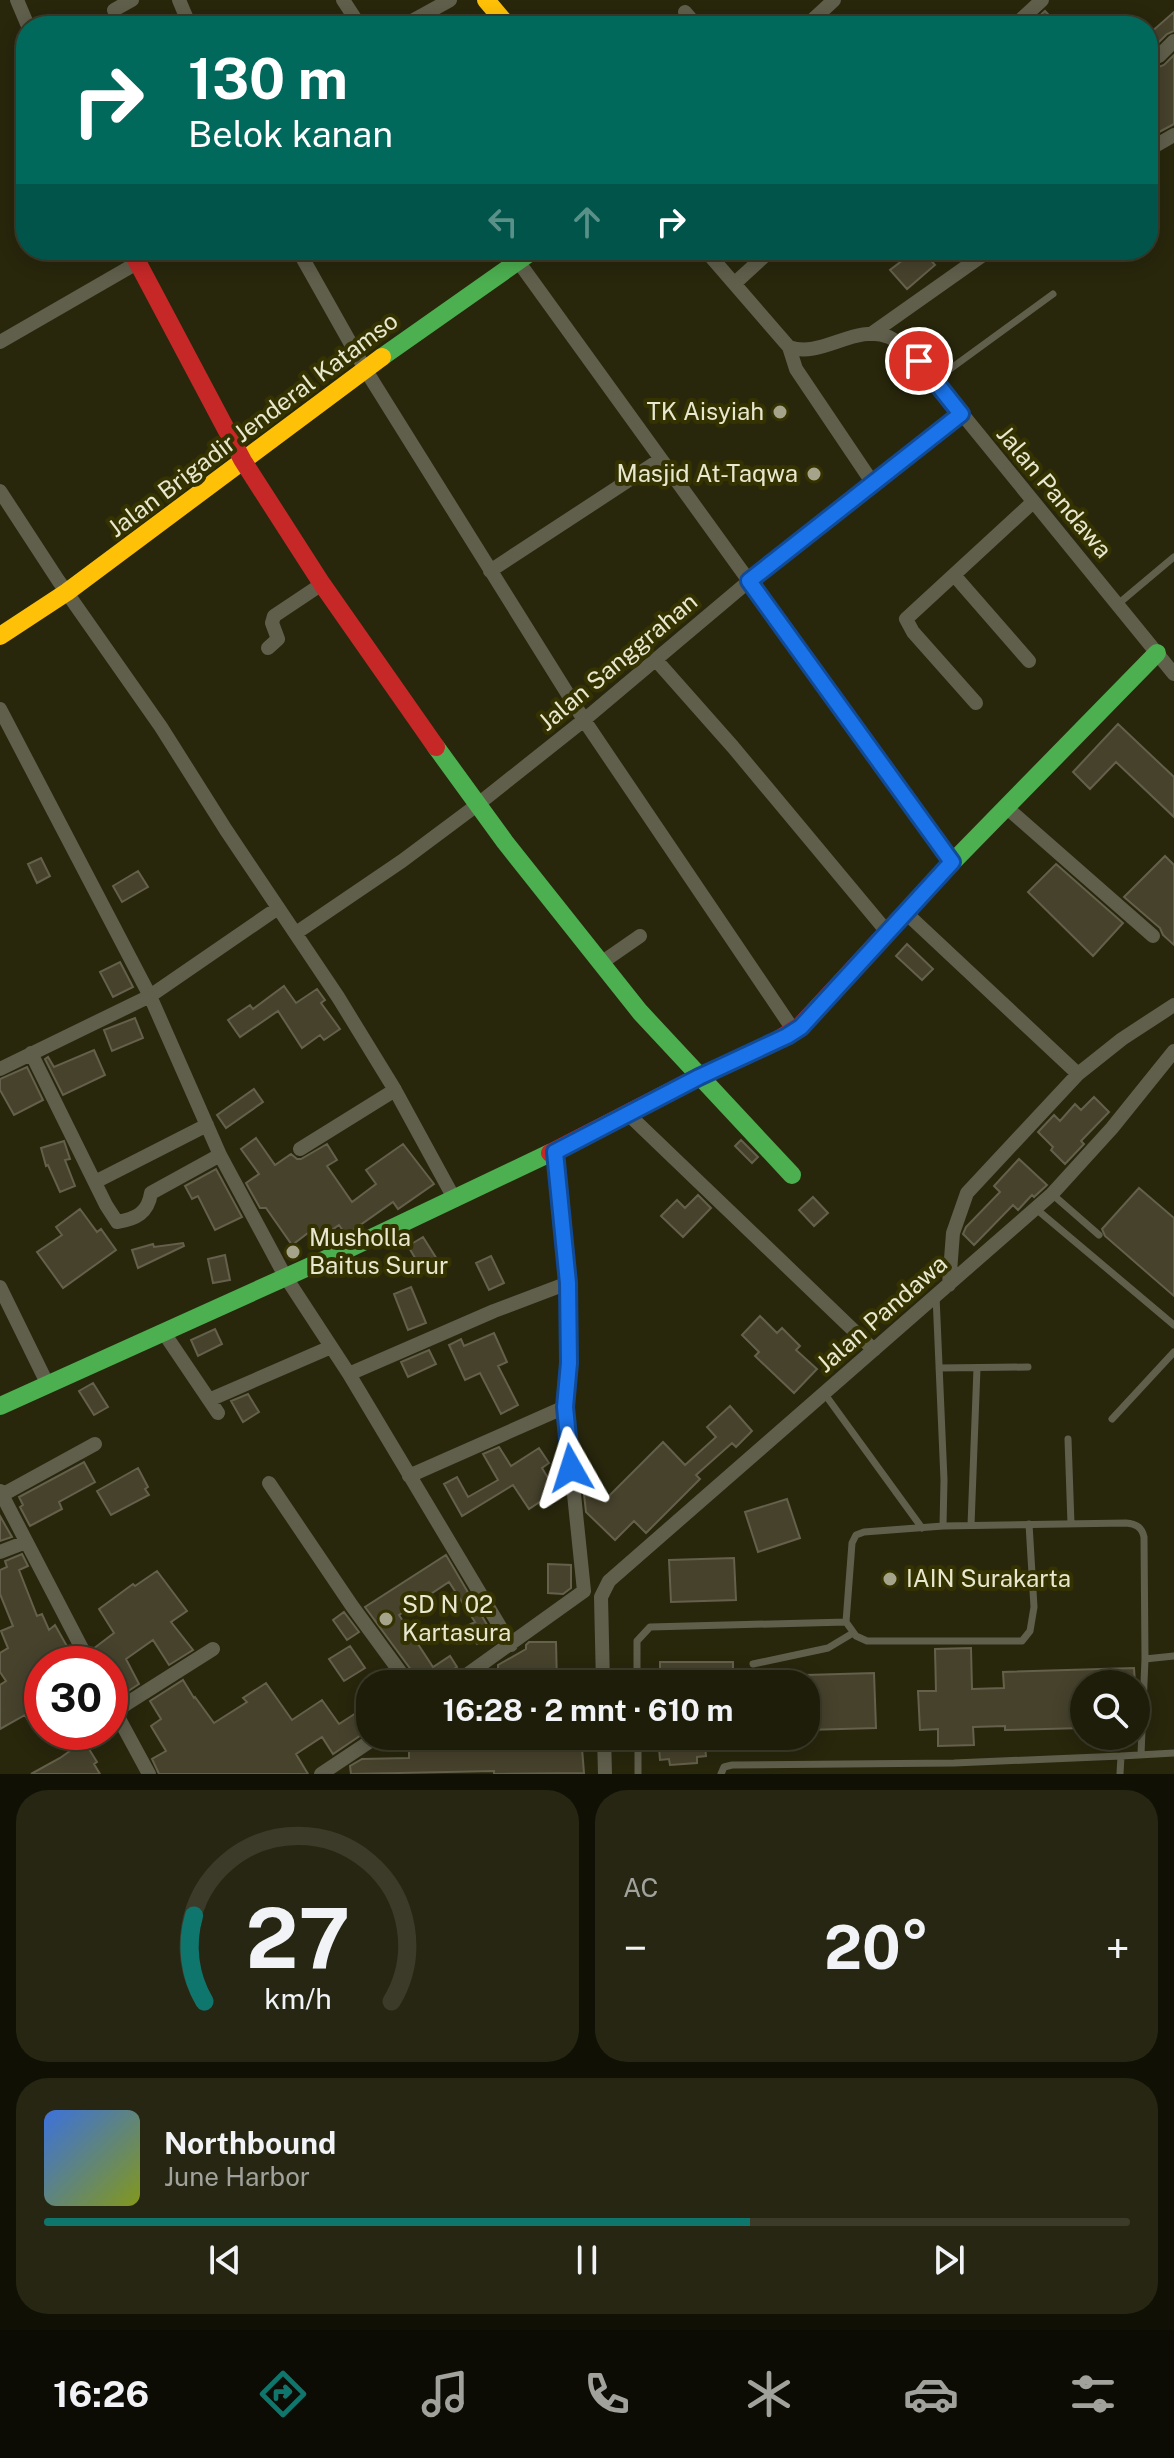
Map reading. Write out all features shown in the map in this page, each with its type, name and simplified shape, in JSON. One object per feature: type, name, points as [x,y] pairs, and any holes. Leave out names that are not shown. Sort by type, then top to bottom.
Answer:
[{"type":"street","points":[[114,10],[132,0]]},
{"type":"street","points":[[421,16],[450,0]]},
{"type":"street","points":[[486,0],[500,16]]},
{"type":"street","points":[[817,16],[834,0]]},
{"type":"street","points":[[1025,16],[1042,0]]},
{"type":"street","points":[[685,12],[688,16]]},
{"type":"street","points":[[1158,56],[1174,41]]},
{"type":"street","points":[[0,342],[128,260]]},
{"type":"street","points":[[136,260],[243,461],[322,584],[477,805],[640,1012],[792,1175]]},
{"type":"street","points":[[304,260],[365,369],[584,720],[794,1031]]},
{"type":"street","name":"Jalan Brigadir Jenderal Katamso","points":[[0,636],[67,592],[509,260]]},
{"type":"street","points":[[517,260],[952,862]]},
{"type":"street","points":[[714,260],[789,347],[796,369],[872,482]]},
{"type":"street","points":[[735,283],[760,260]]},
{"type":"street","points":[[789,347],[803,350],[871,334],[971,260]]},
{"type":"street","name":"Jalan Pandawa","points":[[871,334],[888,337],[919,361],[1174,674]]},
{"type":"street","name":"Jalan Sanggrahan","points":[[296,933],[402,861],[477,805],[584,720],[749,581],[961,414]]},
{"type":"street","points":[[490,571],[661,459]]},
{"type":"street","points":[[0,491],[161,727],[338,997],[395,1090],[455,1200]]},
{"type":"street","points":[[976,703],[906,621],[1033,502]]},
{"type":"street","points":[[954,575],[1029,661]]},
{"type":"street","points":[[268,648],[278,639],[272,623],[274,616],[322,584]]},
{"type":"street","points":[[0,1406],[382,1235],[794,1031],[824,1004],[952,862],[1157,653]]},
{"type":"street","points":[[656,660],[743,758],[888,933]]},
{"type":"street","points":[[0,709],[150,996],[220,1155],[285,1276],[349,1374],[511,1645]]},
{"type":"street","points":[[1006,807],[1153,936]]},
{"type":"street","points":[[0,1069],[150,996],[278,908]]},
{"type":"street","points":[[906,913],[1078,1074]]},
{"type":"street","points":[[601,963],[640,936]]},
{"type":"street","points":[[949,1285],[953,1233],[967,1193],[1078,1074],[1122,1039],[1174,1005]]},
{"type":"street","name":"Jalan Pandawa","points":[[601,1593],[617,1574],[1052,1194],[1112,1128],[1174,1051]]},
{"type":"street","points":[[31,1053],[117,1222],[145,1212],[151,1193],[220,1155]]},
{"type":"street","points":[[300,1149],[395,1090]]},
{"type":"street","points":[[628,1114],[874,1350]]},
{"type":"street","points":[[95,1182],[207,1125]]},
{"type":"street","points":[[555,1152],[568,1283],[569,1363],[565,1407],[584,1591]]},
{"type":"street","points":[[349,1374],[494,1311],[568,1283]]},
{"type":"street","points":[[0,1287],[47,1383]]},
{"type":"street","points":[[164,1333],[218,1413]]},
{"type":"street","points":[[209,1400],[331,1347]]},
{"type":"street","points":[[409,1476],[565,1407]]},
{"type":"street","points":[[81,1646],[1,1493],[95,1444]]},
{"type":"street","points":[[269,1483],[399,1670]]},
{"type":"street","points":[[0,1552],[26,1542]]},
{"type":"street","points":[[474,1670],[584,1591],[601,1593],[603,1670]]},
{"type":"street","points":[[128,1698],[213,1649]]},
{"type":"street","points":[[128,1736],[149,1774]]},
{"type":"street","points":[[321,1774],[357,1750]]},
{"type":"street","points":[[604,1750],[605,1774]]},
{"type":"lane","points":[[935,380],[1053,294]]},
{"type":"lane","points":[[1118,604],[1174,557]]},
{"type":"lane","points":[[1052,1194],[1099,1235]]},
{"type":"lane","points":[[1035,1208],[1174,1325]]},
{"type":"lane","points":[[936,1296],[943,1526]]},
{"type":"lane","points":[[1112,1419],[1174,1352]]},
{"type":"lane","points":[[939,1368],[1028,1367]]},
{"type":"lane","points":[[971,1525],[977,1368]]},
{"type":"lane","points":[[824,1393],[922,1528]]},
{"type":"lane","points":[[1068,1439],[1071,1524]]},
{"type":"lane","points":[[1029,1524],[1034,1607],[1030,1631],[1022,1641],[867,1641],[853,1633],[846,1622],[854,1537],[864,1532],[971,1525],[1029,1524],[1071,1524],[1126,1523],[1135,1524],[1144,1537],[1145,1659],[1141,1754]]},
{"type":"lane","points":[[637,1670],[637,1641],[651,1627],[846,1622]]},
{"type":"lane","points":[[753,1664],[828,1648],[853,1633]]},
{"type":"lane","points":[[1145,1659],[1174,1656]]},
{"type":"lane","points":[[638,1750],[638,1774]]},
{"type":"lane","points":[[721,1774],[724,1767],[732,1765],[938,1763],[1174,1753]]},
{"type":"lane","points":[[1120,1774],[1121,1756]]},
{"type":"building","points":[[1174,12],[1174,31],[1158,43],[1158,26]]},
{"type":"building","points":[[1174,55],[1174,124],[1158,133],[1158,67]]},
{"type":"building","points":[[903,260],[931,260],[935,265],[907,289],[890,270]]},
{"type":"building","points":[[1118,724],[1174,777],[1174,817],[1116,762],[1090,789],[1073,772]]},
{"type":"building","points":[[1165,856],[1174,865],[1174,945],[1160,928],[1124,897]]},
{"type":"building","points":[[41,858],[50,876],[37,883],[28,864]]},
{"type":"building","points":[[1056,864],[1123,923],[1093,956],[1028,892]]},
{"type":"building","points":[[138,871],[148,887],[122,902],[113,886]]},
{"type":"building","points":[[907,944],[933,969],[922,980],[896,956]]},
{"type":"building","points":[[120,962],[133,987],[113,997],[100,972]]},
{"type":"building","points":[[284,986],[296,1003],[317,989],[325,1000],[321,1003],[340,1029],[324,1040],[320,1035],[302,1048],[278,1011],[240,1037],[228,1020],[250,1005],[253,1009]]},
{"type":"building","points":[[135,1018],[143,1038],[112,1051],[104,1030]]},
{"type":"building","points":[[94,1050],[105,1075],[63,1095],[45,1059],[48,1057],[54,1067]]},
{"type":"building","points":[[27,1067],[43,1100],[14,1115],[0,1090],[0,1079]]},
{"type":"building","points":[[254,1089],[263,1102],[226,1128],[217,1115]]},
{"type":"building","points":[[1094,1097],[1109,1112],[1081,1141],[1084,1144],[1065,1164],[1038,1132],[1054,1115],[1060,1121],[1075,1104],[1081,1110]]},
{"type":"building","points":[[256,1138],[275,1165],[291,1154],[301,1159],[327,1144],[337,1160],[327,1166],[352,1202],[376,1184],[366,1170],[403,1144],[434,1184],[398,1209],[393,1202],[346,1235],[339,1225],[314,1243],[308,1233],[292,1245],[266,1208],[260,1208],[246,1183],[259,1174],[241,1149]]},
{"type":"building","points":[[741,1140],[758,1157],[752,1163],[735,1146]]},
{"type":"building","points":[[64,1141],[70,1159],[65,1160],[75,1186],[60,1192],[46,1166],[41,1148]]},
{"type":"building","points":[[1019,1159],[1047,1185],[1018,1210],[1013,1205],[974,1245],[963,1234],[966,1227],[1000,1192],[994,1186]]},
{"type":"building","points":[[216,1169],[242,1217],[215,1230],[198,1196],[192,1199],[185,1186]]},
{"type":"building","points":[[1139,1188],[1174,1218],[1174,1296],[1105,1236],[1102,1229]]},
{"type":"building","points":[[698,1195],[711,1208],[683,1237],[661,1216],[677,1200],[685,1208]]},
{"type":"building","points":[[813,1197],[828,1213],[814,1226],[799,1210]]},
{"type":"building","points":[[80,1209],[97,1232],[101,1229],[116,1250],[63,1288],[37,1252],[62,1235],[56,1227]]},
{"type":"building","points":[[423,1237],[440,1264],[424,1273],[408,1246]]},
{"type":"building","points":[[183,1243],[184,1246],[138,1268],[132,1250],[153,1244],[154,1247]]},
{"type":"building","points":[[225,1255],[230,1280],[213,1283],[208,1259]]},
{"type":"building","points":[[491,1256],[504,1283],[489,1290],[476,1263]]},
{"type":"building","points":[[411,1287],[426,1323],[408,1330],[394,1294]]},
{"type":"building","points":[[760,1316],[777,1333],[782,1328],[800,1346],[796,1350],[817,1369],[794,1393],[755,1356],[759,1352],[742,1335]]},
{"type":"building","points":[[215,1329],[222,1344],[198,1356],[191,1340]]},
{"type":"building","points":[[494,1333],[507,1362],[498,1366],[518,1405],[501,1414],[480,1373],[465,1380],[449,1345],[461,1339],[464,1346]]},
{"type":"building","points":[[429,1350],[436,1364],[408,1377],[401,1362]]},
{"type":"building","points":[[93,1383],[108,1407],[94,1415],[79,1391]]},
{"type":"building","points":[[248,1394],[259,1412],[243,1422],[231,1401]]},
{"type":"building","points":[[730,1406],[752,1431],[736,1447],[732,1443],[696,1475],[700,1479],[646,1533],[634,1521],[615,1540],[586,1512],[584,1494],[594,1483],[609,1496],[663,1442],[685,1465],[716,1437],[707,1427]]},
{"type":"building","points":[[499,1447],[511,1466],[539,1448],[549,1463],[542,1468],[556,1491],[529,1509],[513,1485],[462,1516],[444,1484],[457,1477],[468,1497],[498,1480],[483,1454]]},
{"type":"building","points":[[84,1462],[95,1482],[59,1502],[62,1509],[30,1526],[20,1507],[23,1505],[19,1497]]},
{"type":"building","points":[[138,1468],[149,1495],[111,1515],[97,1491]]},
{"type":"building","points":[[787,1499],[800,1538],[758,1552],[745,1512]]},
{"type":"building","points":[[0,1516],[12,1537],[0,1541]]},
{"type":"building","points":[[22,1554],[28,1566],[19,1570],[37,1616],[42,1614],[49,1630],[55,1625],[67,1646],[24,1646],[24,1716],[0,1729],[0,1685],[6,1681],[0,1672],[0,1653],[8,1648],[1,1631],[13,1626],[0,1594],[0,1570],[7,1567],[5,1561]]},
{"type":"building","points":[[446,1555],[493,1635],[477,1644],[467,1626],[475,1622],[449,1582],[399,1615],[433,1667],[450,1656],[457,1667],[452,1670],[411,1670],[365,1607]]},
{"type":"building","points":[[734,1558],[736,1600],[671,1602],[669,1560]]},
{"type":"building","points":[[548,1564],[571,1565],[571,1588],[563,1594],[548,1593]]},
{"type":"building","points":[[157,1571],[187,1611],[171,1622],[193,1650],[169,1665],[153,1640],[128,1658],[128,1646],[97,1646],[114,1633],[99,1609],[133,1584],[135,1586]]},
{"type":"building","points":[[344,1612],[359,1632],[347,1640],[333,1620]]},
{"type":"building","points":[[529,1642],[556,1642],[557,1670],[498,1670],[498,1665],[526,1649]]},
{"type":"building","points":[[350,1646],[365,1668],[356,1670],[356,1674],[344,1681],[329,1659]]},
{"type":"building","points":[[971,1648],[972,1689],[1004,1688],[1003,1672],[1134,1668],[1134,1670],[1070,1670],[1070,1728],[1005,1730],[1005,1726],[973,1727],[974,1745],[938,1746],[938,1729],[920,1730],[918,1691],[936,1691],[935,1649]]},
{"type":"building","points":[[660,1662],[733,1662],[733,1670],[660,1670]]},
{"type":"building","points":[[128,1663],[139,1684],[128,1691]]},
{"type":"building","points":[[874,1673],[876,1728],[820,1730],[820,1675]]},
{"type":"building","points":[[183,1680],[214,1723],[247,1702],[243,1698],[266,1683],[292,1720],[322,1700],[339,1724],[356,1713],[356,1738],[333,1754],[322,1737],[296,1754],[308,1774],[159,1774],[152,1759],[166,1751],[151,1726],[161,1719],[150,1701]]},
{"type":"building","points":[[71,1750],[90,1750],[100,1774],[31,1774]]},
{"type":"building","points":[[409,1750],[582,1750],[584,1773],[351,1774],[350,1766],[362,1759],[409,1758]]},
{"type":"building","points":[[659,1750],[705,1750],[706,1756],[697,1757],[697,1763],[670,1765],[669,1759],[660,1760]]},
{"type":"traffic: fast","points":[[382,357],[520,260]]},
{"type":"traffic: fast","points":[[938,877],[1157,653]]},
{"type":"traffic: fast","points":[[436,747],[505,842],[640,1012],[792,1175]]},
{"type":"traffic: fast","points":[[0,1406],[346,1250],[550,1153]]},
{"type":"traffic: slow","points":[[486,0],[500,16]]},
{"type":"traffic: slow","points":[[0,636],[67,592],[382,357]]},
{"type":"traffic: jam","points":[[136,260],[243,461],[322,584],[436,747]]},
{"type":"traffic: jam","points":[[550,1153],[696,1078],[771,1044],[800,1026],[938,877]]},
{"type":"place","name":"TK Aisyiah","points":[[780,412]]},
{"type":"place","name":"Masjid At-Taqwa","points":[[814,474]]},
{"type":"place","name":"Musholla Baitus Surur","points":[[293,1252]]},
{"type":"place","name":"IAIN Surakarta","points":[[890,1579]]},
{"type":"place","name":"SD N 02 Kartasura","points":[[386,1619]]},
{"type":"route","points":[[571,1468],[565,1407],[569,1363],[568,1283],[555,1152],[801,1027],[952,862],[749,581],[961,414],[919,361]]}]
